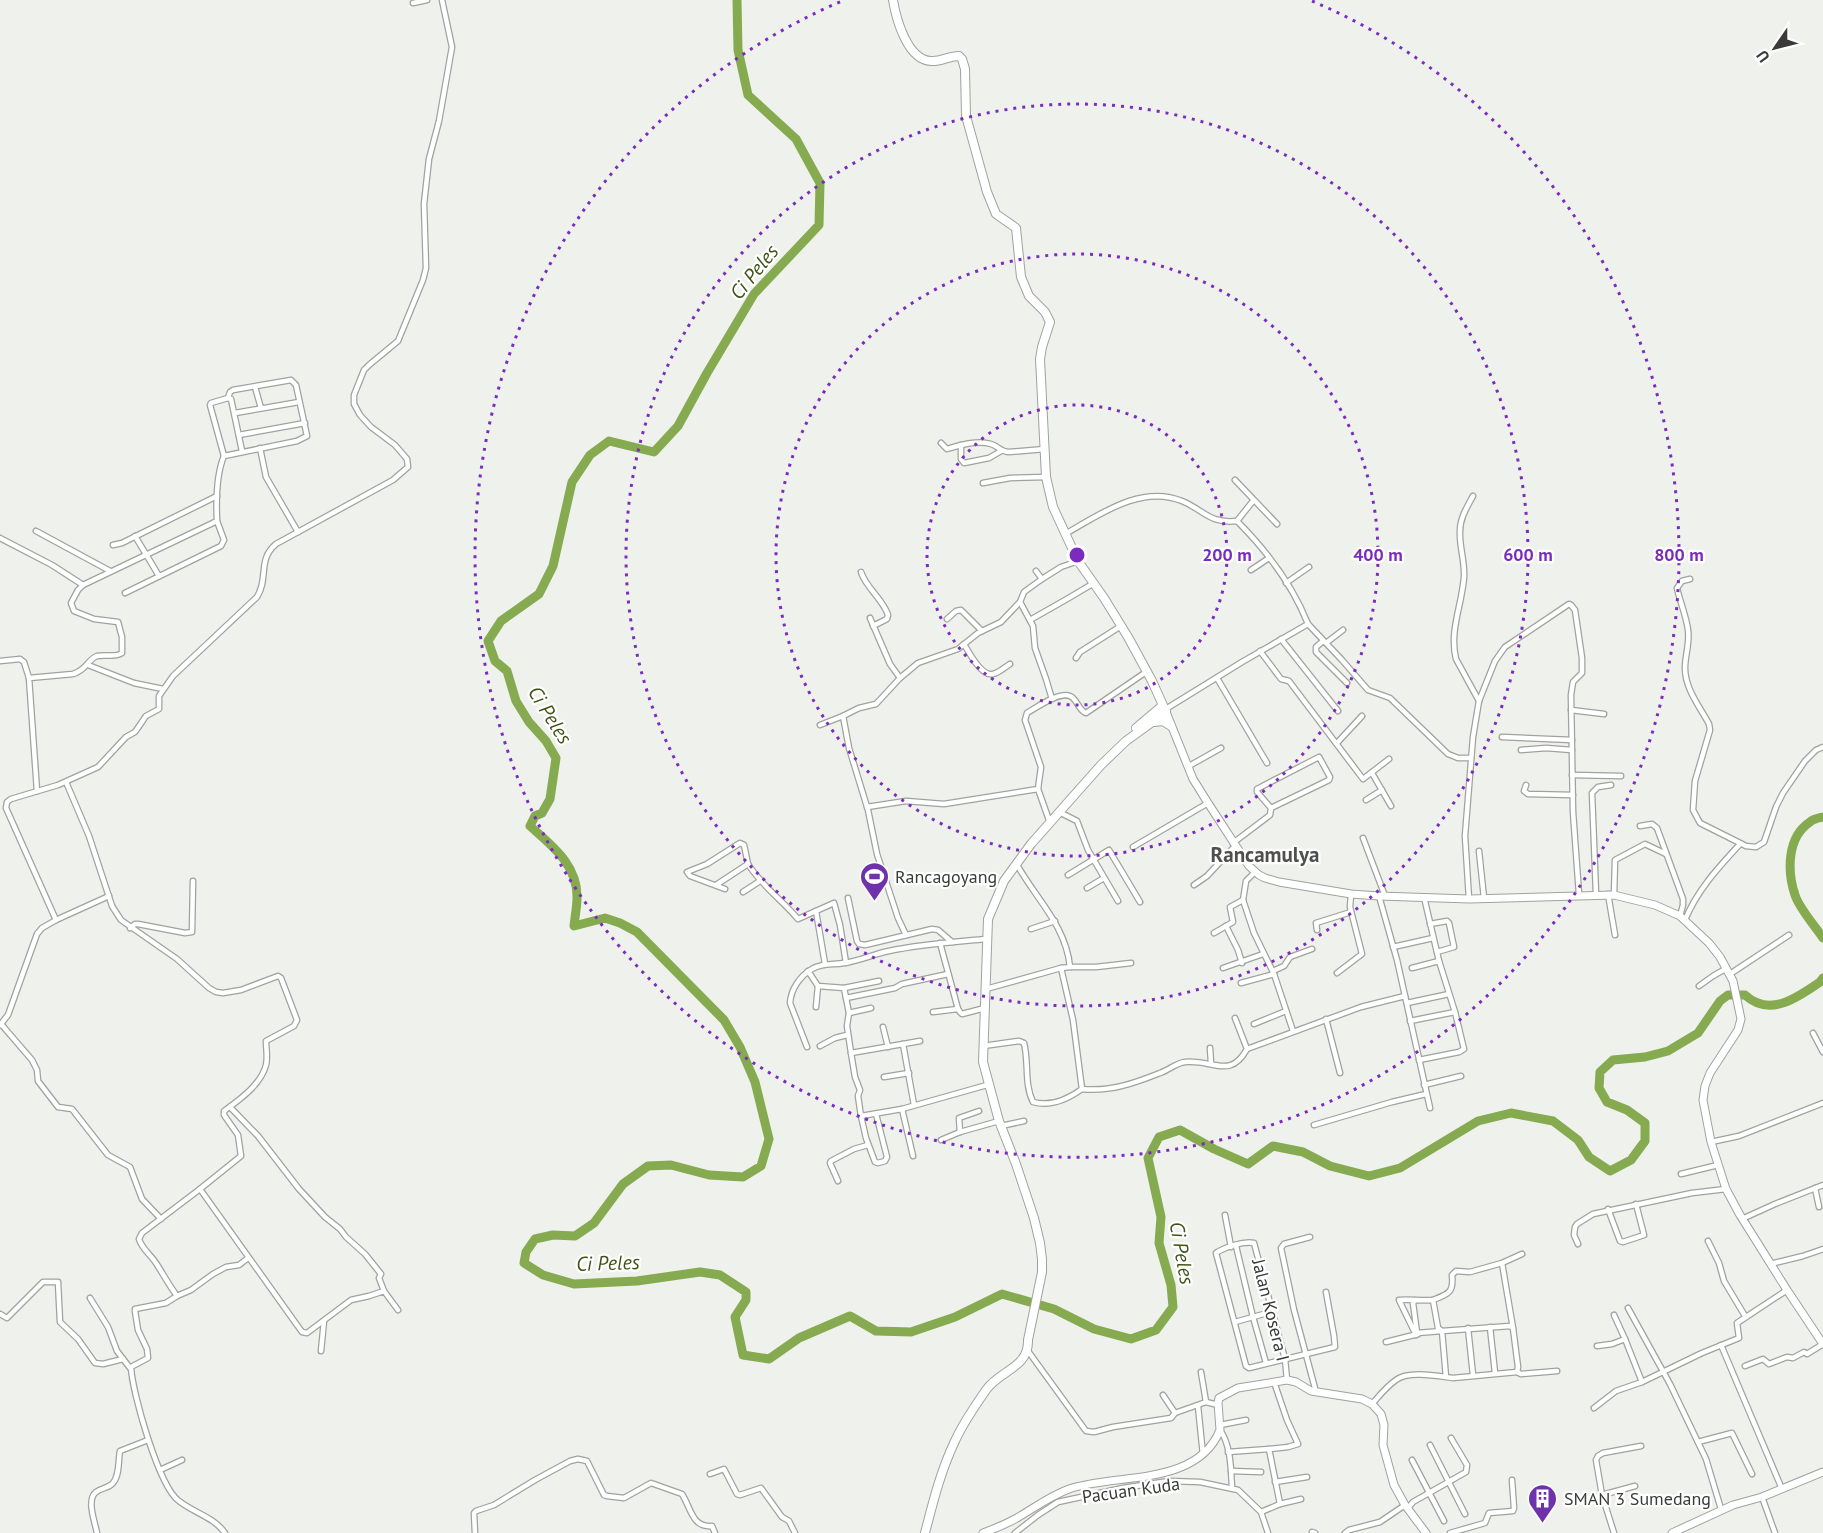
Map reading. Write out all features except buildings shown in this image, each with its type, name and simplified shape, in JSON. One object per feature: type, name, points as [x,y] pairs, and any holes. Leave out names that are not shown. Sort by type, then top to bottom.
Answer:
[{"type":"main road","points":[[893,0],[904,38],[918,55],[930,62],[959,56],[964,63],[966,86],[964,110],[987,192],[996,214],[1016,229],[1021,277],[1029,296],[1050,319],[1040,359],[1046,477],[1049,495],[1078,561],[1121,626],[1157,692],[1193,779],[1234,844],[1255,872],[1265,878],[1351,894],[1469,899],[1611,894],[1646,902],[1683,918],[1709,943],[1730,975],[1741,1019],[1740,1025],[1710,1073],[1702,1100],[1718,1165],[1726,1189],[1742,1218],[1786,1290],[1823,1342]]},
{"type":"main road","points":[[1149,720],[1157,692]]},
{"type":"main road","points":[[925,1533],[945,1464],[955,1439],[987,1388],[996,1378],[1020,1362],[1028,1351],[1028,1340],[1042,1272],[1040,1243],[1034,1218],[987,1085],[982,1062],[990,913],[1004,881],[1059,812],[1101,765],[1165,708]]},
{"type":"main road","points":[[1149,720],[1163,721],[1172,726]]},
{"type":"main road","points":[[983,1533],[1005,1524],[1067,1490],[1178,1468],[1203,1455],[1212,1445],[1220,1428],[1219,1398],[1238,1388],[1287,1380],[1296,1382],[1311,1391],[1362,1400],[1372,1404],[1383,1418],[1383,1445],[1394,1485],[1406,1507],[1426,1533]]},
{"type":"main road","points":[[1672,1533],[1721,1509],[1762,1497],[1823,1472]]},
{"type":"street","points":[[413,3],[427,0]]},
{"type":"street","points":[[56,920],[6,805],[11,799],[66,782],[98,767],[126,737],[135,732],[146,716],[159,709],[158,701],[163,689],[183,665],[257,597],[264,578],[264,560],[270,549],[393,480],[409,465],[407,459],[395,446],[360,415],[354,404],[354,395],[364,370],[398,341],[426,268],[424,204],[429,159],[439,120],[452,47],[442,0]]},
{"type":"street","points":[[224,456],[303,439],[307,434],[296,385],[291,380],[233,390],[228,398]]},
{"type":"street","points":[[255,387],[261,408]]},
{"type":"street","points":[[228,398],[231,399],[235,413],[242,451]]},
{"type":"street","points":[[125,593],[223,544],[224,540],[217,521],[217,496],[224,456],[210,405],[228,398]]},
{"type":"street","points":[[235,413],[299,402]]},
{"type":"street","points":[[239,435],[305,423]]},
{"type":"street","points":[[941,443],[947,449],[961,445],[992,444],[1001,451],[1009,452],[1045,449]]},
{"type":"street","points":[[961,445],[961,459],[964,463],[989,458],[1001,451]]},
{"type":"street","points":[[260,448],[266,477],[298,532]]},
{"type":"street","points":[[983,483],[1010,478],[1046,477]]},
{"type":"street","points":[[1234,480],[1277,524]]},
{"type":"street","points":[[113,545],[135,537],[217,496]]},
{"type":"street","points":[[1473,496],[1462,520],[1460,531],[1464,574],[1462,597],[1455,622],[1454,651],[1456,659],[1479,700]]},
{"type":"street","points":[[1065,534],[1119,505],[1146,497],[1179,500],[1207,517],[1222,522],[1237,521],[1253,501]]},
{"type":"street","points":[[30,678],[73,674],[80,672],[97,656],[120,655],[122,637],[118,622],[94,619],[74,611],[71,603],[78,590],[110,571],[217,521]]},
{"type":"street","points":[[1237,521],[1269,558],[1286,583],[1308,624],[1368,690],[1390,698],[1448,754],[1458,758],[1472,758]]},
{"type":"street","points":[[36,531],[110,571]]},
{"type":"street","points":[[135,537],[159,576]]},
{"type":"street","points":[[0,538],[83,585]]},
{"type":"street","points":[[1251,570],[1269,558]]},
{"type":"street","points":[[820,725],[859,708],[876,704],[900,678],[918,663],[958,649],[982,631],[1001,622],[1020,602],[1024,592],[1061,567],[1078,561]]},
{"type":"street","points":[[1286,583],[1309,567]]},
{"type":"street","points":[[1036,571],[1042,579]]},
{"type":"street","points":[[861,572],[867,585],[884,606],[888,618],[873,626]]},
{"type":"street","points":[[1690,579],[1682,581],[1677,588],[1688,627],[1686,677],[1710,730],[1695,781],[1692,807],[1700,823],[1740,844],[1756,847],[1764,842],[1783,793],[1805,761],[1816,750],[1823,747]]},
{"type":"street","points":[[1030,620],[1094,583]]},
{"type":"street","points":[[1020,602],[1033,626],[1035,648],[1052,699]]},
{"type":"street","points":[[1469,899],[1465,836],[1473,737],[1479,700],[1495,661],[1505,647],[1569,604],[1575,610],[1582,658],[1582,673],[1573,682],[1571,710],[1572,775],[1579,894]]},
{"type":"street","points":[[947,619],[957,610],[961,610],[982,631]]},
{"type":"street","points":[[870,618],[890,664],[900,678]]},
{"type":"street","points":[[1165,708],[1308,624]]},
{"type":"street","points":[[1076,658],[1080,652],[1121,626]]},
{"type":"street","points":[[1343,630],[1316,647],[1316,652],[1347,683]]},
{"type":"street","points":[[1281,639],[1338,711]]},
{"type":"street","points":[[964,644],[981,669],[991,675],[1010,664]]},
{"type":"street","points":[[1260,651],[1281,679],[1289,681],[1363,779],[1389,759]]},
{"type":"street","points":[[0,661],[20,659],[24,662],[30,678],[37,791]]},
{"type":"street","points":[[88,665],[134,682],[163,689]]},
{"type":"street","points":[[1050,823],[1038,789],[1041,767],[1025,716],[1027,712],[1052,699],[1070,695],[1081,711],[1086,713],[1146,672]]},
{"type":"street","points":[[1217,678],[1267,764]]},
{"type":"street","points":[[1571,710],[1604,714]]},
{"type":"street","points":[[843,716],[849,748],[867,807],[877,854],[898,918],[906,935]]},
{"type":"street","points":[[1337,743],[1362,716]]},
{"type":"street","points":[[1502,736],[1572,740]]},
{"type":"street","points":[[1189,766],[1221,748]]},
{"type":"street","points":[[1521,750],[1546,748],[1572,750]]},
{"type":"street","points":[[1194,885],[1207,876],[1234,844],[1270,815],[1271,808],[1257,789],[1319,757],[1330,777],[1329,780],[1271,808]]},
{"type":"street","points":[[1372,773],[1391,806]]},
{"type":"street","points":[[1572,775],[1621,776]]},
{"type":"street","points":[[66,782],[117,916],[130,928],[177,959],[216,992],[241,990],[278,975],[296,1024],[266,1041],[266,1065],[263,1074],[255,1085],[224,1113],[238,1135],[241,1156],[142,1233],[140,1242],[177,1296]]},
{"type":"street","points":[[1526,785],[1524,791],[1528,794],[1573,795]]},
{"type":"street","points":[[1596,894],[1592,793],[1598,787],[1611,785]]},
{"type":"street","points":[[867,807],[906,801],[944,804],[1038,789]]},
{"type":"street","points":[[1366,800],[1382,790]]},
{"type":"street","points":[[1133,847],[1208,803]]},
{"type":"street","points":[[1059,812],[1077,821],[1088,850],[1118,901]]},
{"type":"street","points":[[1640,826],[1652,824],[1657,828],[1683,899],[1683,918]]},
{"type":"street","points":[[1364,838],[1382,896],[1430,1108]]},
{"type":"street","points":[[725,889],[690,876],[687,872],[707,864],[740,843],[744,845],[748,864],[760,881],[782,900],[798,919],[832,903],[835,905],[846,963]]},
{"type":"street","points":[[1615,935],[1611,894],[1615,860],[1645,844],[1666,855]]},
{"type":"street","points":[[1683,918],[1707,882],[1740,844]]},
{"type":"street","points":[[1068,875],[1109,850],[1140,902]]},
{"type":"street","points":[[1479,851],[1484,898]]},
{"type":"street","points":[[1017,863],[1055,921],[1066,944],[1070,967]]},
{"type":"street","points":[[716,885],[748,864]]},
{"type":"street","points":[[1255,872],[1246,881],[1243,900],[1263,954],[1274,972],[1293,1031]]},
{"type":"street","points":[[1087,888],[1104,878]]},
{"type":"street","points":[[130,928],[138,924],[184,933],[192,932],[193,881]]},
{"type":"street","points":[[743,892],[760,881]]},
{"type":"street","points":[[1337,973],[1362,954],[1352,912],[1351,894]]},
{"type":"street","points":[[109,896],[42,928],[37,934],[8,1015],[1,1024],[32,1060],[37,1070],[38,1082],[58,1107],[72,1109],[108,1155],[130,1167],[142,1199],[161,1219]]},
{"type":"street","points":[[1419,1060],[1463,1050],[1424,897]]},
{"type":"street","points":[[848,898],[859,944],[865,945],[935,929],[952,942]]},
{"type":"street","points":[[1214,933],[1233,922],[1230,907],[1243,900]]},
{"type":"street","points":[[816,911],[825,964]]},
{"type":"street","points":[[1317,930],[1316,923],[1352,912]]},
{"type":"street","points":[[1031,928],[1055,921]]},
{"type":"street","points":[[1430,924],[1448,921],[1454,946],[1437,952]]},
{"type":"street","points":[[1226,926],[1242,963]]},
{"type":"street","points":[[1699,986],[1713,976],[1730,975],[1789,934]]},
{"type":"street","points":[[1393,947],[1433,938]]},
{"type":"street","points":[[807,1047],[790,1003],[794,989],[814,967],[846,963],[889,951],[987,939]]},
{"type":"street","points":[[940,943],[960,1012],[962,1014],[985,1008]]},
{"type":"street","points":[[1241,983],[1274,972],[1284,966],[1290,957],[1312,948]]},
{"type":"street","points":[[1223,968],[1263,954]]},
{"type":"street","points":[[1412,968],[1439,961]]},
{"type":"street","points":[[986,989],[1061,968],[1131,963]]},
{"type":"street","points":[[1061,968],[1073,1020],[1082,1089]]},
{"type":"street","points":[[808,971],[818,986],[816,1006]]},
{"type":"street","points":[[846,998],[948,974]]},
{"type":"street","points":[[818,986],[844,988],[879,981]]},
{"type":"street","points":[[844,988],[849,1013],[848,1035],[855,1077],[860,1090],[858,1096],[861,1116],[868,1144],[876,1163],[886,1160],[876,1114]]},
{"type":"street","points":[[1407,1003],[1449,994]]},
{"type":"street","points":[[983,1046],[1019,1041],[1024,1043],[1028,1066],[1027,1087],[1031,1099],[1036,1104],[1061,1101],[1082,1089],[1093,1090],[1128,1085],[1181,1063],[1231,1066],[1242,1059],[1247,1049],[1361,1006],[1405,996]]},
{"type":"street","points":[[849,1013],[872,1008]]},
{"type":"street","points":[[933,1012],[958,1009]]},
{"type":"street","points":[[1254,1023],[1286,1011]]},
{"type":"street","points":[[1410,1021],[1455,1012]]},
{"type":"street","points":[[1235,1018],[1247,1049]]},
{"type":"street","points":[[1326,1019],[1340,1073]]},
{"type":"street","points":[[883,1027],[888,1047]]},
{"type":"street","points":[[1813,1033],[1823,1052]]},
{"type":"street","points":[[820,1046],[848,1035]]},
{"type":"street","points":[[851,1053],[920,1041]]},
{"type":"street","points":[[903,1044],[914,1105]]},
{"type":"street","points":[[1210,1048],[1211,1063]]},
{"type":"street","points":[[884,1077],[909,1073]]},
{"type":"street","points":[[1424,1085],[1461,1076]]},
{"type":"street","points":[[861,1116],[902,1109],[987,1085]]},
{"type":"street","points":[[1314,1125],[1426,1094]]},
{"type":"street","points":[[1711,1142],[1739,1136],[1823,1103]]},
{"type":"street","points":[[230,1107],[249,1126],[292,1181],[322,1214],[365,1254],[381,1274],[379,1278],[384,1291],[398,1310]]},
{"type":"street","points":[[902,1109],[913,1156]]},
{"type":"street","points":[[960,1132],[959,1118],[979,1111]]},
{"type":"street","points":[[941,1140],[960,1132],[1000,1123],[1024,1121]]},
{"type":"street","points":[[838,1181],[831,1161],[868,1144]]},
{"type":"street","points":[[1681,1174],[1718,1165]]},
{"type":"street","points":[[1742,1218],[1823,1185]]},
{"type":"street","points":[[1815,1188],[1819,1207]]},
{"type":"street","points":[[200,1189],[302,1332],[306,1333],[351,1300],[384,1291]]},
{"type":"street","points":[[1578,1244],[1573,1231],[1577,1224],[1593,1214],[1692,1193],[1726,1189]]},
{"type":"street","points":[[1608,1209],[1620,1241],[1623,1242],[1644,1235],[1636,1204]]},
{"type":"street","points":[[1224,1215],[1266,1363]]},
{"type":"street","points":[[1310,1237],[1284,1244],[1281,1248],[1294,1310],[1316,1392]]},
{"type":"street","points":[[1708,1241],[1719,1263],[1724,1281],[1745,1316]]},
{"type":"street","name":"Jalan Kosera I","points":[[1235,1322],[1216,1254],[1217,1251],[1251,1242],[1254,1243],[1285,1359],[1287,1380]]},
{"type":"street","points":[[1770,1264],[1823,1249]]},
{"type":"street","points":[[1417,1334],[1398,1300],[1433,1300],[1449,1293],[1453,1286],[1452,1275],[1456,1271],[1470,1272],[1502,1263],[1522,1254]]},
{"type":"street","points":[[130,1368],[148,1358],[149,1354],[138,1330],[135,1309],[166,1303],[191,1290],[213,1274],[226,1267],[239,1265],[248,1258]]},
{"type":"street","points":[[1502,1263],[1513,1328],[1517,1372]]},
{"type":"street","points":[[0,1314],[7,1318],[43,1282],[58,1282],[60,1322],[78,1339],[95,1363],[103,1364],[123,1359]]},
{"type":"street","points":[[1594,1408],[1616,1391],[1663,1373],[1676,1365],[1739,1338],[1737,1323],[1786,1290]]},
{"type":"street","points":[[1271,1312],[1235,1322],[1246,1367],[1334,1348],[1326,1292]]},
{"type":"street","points":[[90,1298],[108,1325],[115,1348],[130,1368],[148,1440],[170,1492],[178,1501],[214,1521],[225,1533]]},
{"type":"street","points":[[1415,1300],[1413,1303],[1417,1334]]},
{"type":"street","points":[[1433,1300],[1438,1328],[1442,1331],[1446,1377]]},
{"type":"street","points":[[1628,1308],[1706,1459],[1721,1509]]},
{"type":"street","points":[[1614,1315],[1642,1382]]},
{"type":"street","points":[[321,1351],[324,1321]]},
{"type":"street","points":[[1386,1342],[1417,1334],[1468,1328],[1510,1326],[1513,1328]]},
{"type":"street","points":[[1490,1327],[1495,1373]]},
{"type":"street","points":[[1468,1328],[1473,1375]]},
{"type":"street","points":[[1597,1346],[1625,1339]]},
{"type":"street","points":[[1745,1366],[1764,1359],[1768,1364],[1772,1364],[1787,1357],[1793,1358],[1803,1352],[1808,1354],[1823,1342]]},
{"type":"street","points":[[1720,1345],[1782,1489]]},
{"type":"street","points":[[1028,1351],[1086,1431],[1094,1432],[1171,1418],[1175,1413],[1206,1402],[1218,1405]]},
{"type":"street","points":[[1372,1404],[1398,1378],[1429,1374],[1453,1377],[1557,1371]]},
{"type":"street","points":[[1201,1372],[1206,1402]]},
{"type":"street","points":[[1228,1452],[1297,1445],[1274,1382]]},
{"type":"street","points":[[1163,1395],[1175,1413]]},
{"type":"street","points":[[1198,1406],[1203,1455]]},
{"type":"street","points":[[1232,1488],[1228,1452],[1220,1428],[1246,1420]]},
{"type":"street","points":[[1698,1442],[1732,1433],[1752,1474]]},
{"type":"street","points":[[1345,1533],[1380,1522],[1466,1472],[1467,1469],[1451,1438]]},
{"type":"street","points":[[97,1533],[92,1505],[94,1494],[114,1481],[117,1476],[120,1451],[148,1440]]},
{"type":"street","points":[[1430,1445],[1465,1514]]},
{"type":"street","points":[[1614,1533],[1602,1495],[1596,1460],[1603,1453],[1641,1446]]},
{"type":"street","points":[[1269,1449],[1280,1504]]},
{"type":"street","points":[[475,1533],[474,1513],[476,1511],[494,1505],[570,1461],[579,1459],[587,1461],[604,1495],[624,1498],[651,1483],[682,1494],[694,1520],[698,1524],[712,1526],[716,1533]]},
{"type":"street","points":[[160,1470],[182,1460]]},
{"type":"street","points":[[1412,1460],[1444,1521]]},
{"type":"street","points":[[710,1474],[725,1470],[737,1494],[740,1495],[761,1488],[782,1517],[789,1521],[795,1533]]},
{"type":"street","points":[[1231,1471],[1261,1472]]},
{"type":"street","points":[[1275,1482],[1307,1477]]},
{"type":"street","points":[[1450,1533],[1485,1523],[1491,1512],[1513,1511],[1512,1480]]},
{"type":"street","name":"Pacuan Kuda","points":[[1015,1533],[1058,1502],[1169,1481],[1200,1482],[1232,1488],[1244,1494],[1261,1512],[1268,1533]]},
{"type":"street","points":[[1602,1495],[1635,1486]]},
{"type":"street","points":[[1762,1497],[1775,1533]]},
{"type":"street","points":[[1261,1512],[1301,1499]]},
{"type":"waterway","name":"Ci Peles","points":[[737,0],[738,50],[748,95],[796,139],[820,183],[819,225],[754,294],[678,426],[654,452],[609,441],[590,455],[572,482],[553,566],[539,594],[501,621],[488,641],[495,661],[507,671],[516,701],[556,758],[550,799],[542,813],[535,816],[530,826],[562,857],[573,876],[577,898],[574,926],[605,918],[637,932],[724,1020],[740,1047],[755,1082],[769,1139],[761,1166],[743,1177],[709,1175],[671,1165],[648,1166],[623,1184],[594,1223],[575,1236],[553,1235],[535,1239],[526,1252],[524,1263],[543,1275],[574,1284],[637,1281],[700,1272],[720,1275],[746,1292],[746,1300],[735,1317],[743,1355],[769,1359],[799,1338],[850,1316],[876,1331],[911,1332],[955,1317],[1002,1294],[1054,1309],[1094,1329],[1131,1339],[1156,1330],[1173,1307],[1171,1285],[1159,1243],[1161,1217],[1148,1158],[1159,1137],[1180,1130],[1248,1164],[1273,1146],[1303,1152],[1330,1166],[1369,1176],[1400,1168],[1478,1121],[1511,1113],[1553,1121],[1578,1140],[1589,1157],[1610,1171],[1631,1160],[1645,1141],[1645,1123],[1627,1110],[1607,1102],[1599,1088],[1600,1072],[1613,1060],[1645,1057],[1668,1051],[1698,1033],[1720,1001],[1728,995],[1745,995],[1754,1002],[1774,1005],[1803,994],[1823,978]]},
{"type":"waterway","name":"Ci Peles","points":[[1823,817],[1811,821],[1802,828],[1793,845],[1790,865],[1792,886],[1797,900],[1823,938]]},
{"type":"place","name":"Rancagoyang","points":[[874,902]]},
{"type":"place","name":"SMAN 3 Sumedang","points":[[1543,1524]]},
{"type":"district","name":"Rancamulya","points":[[1265,854]]}]
